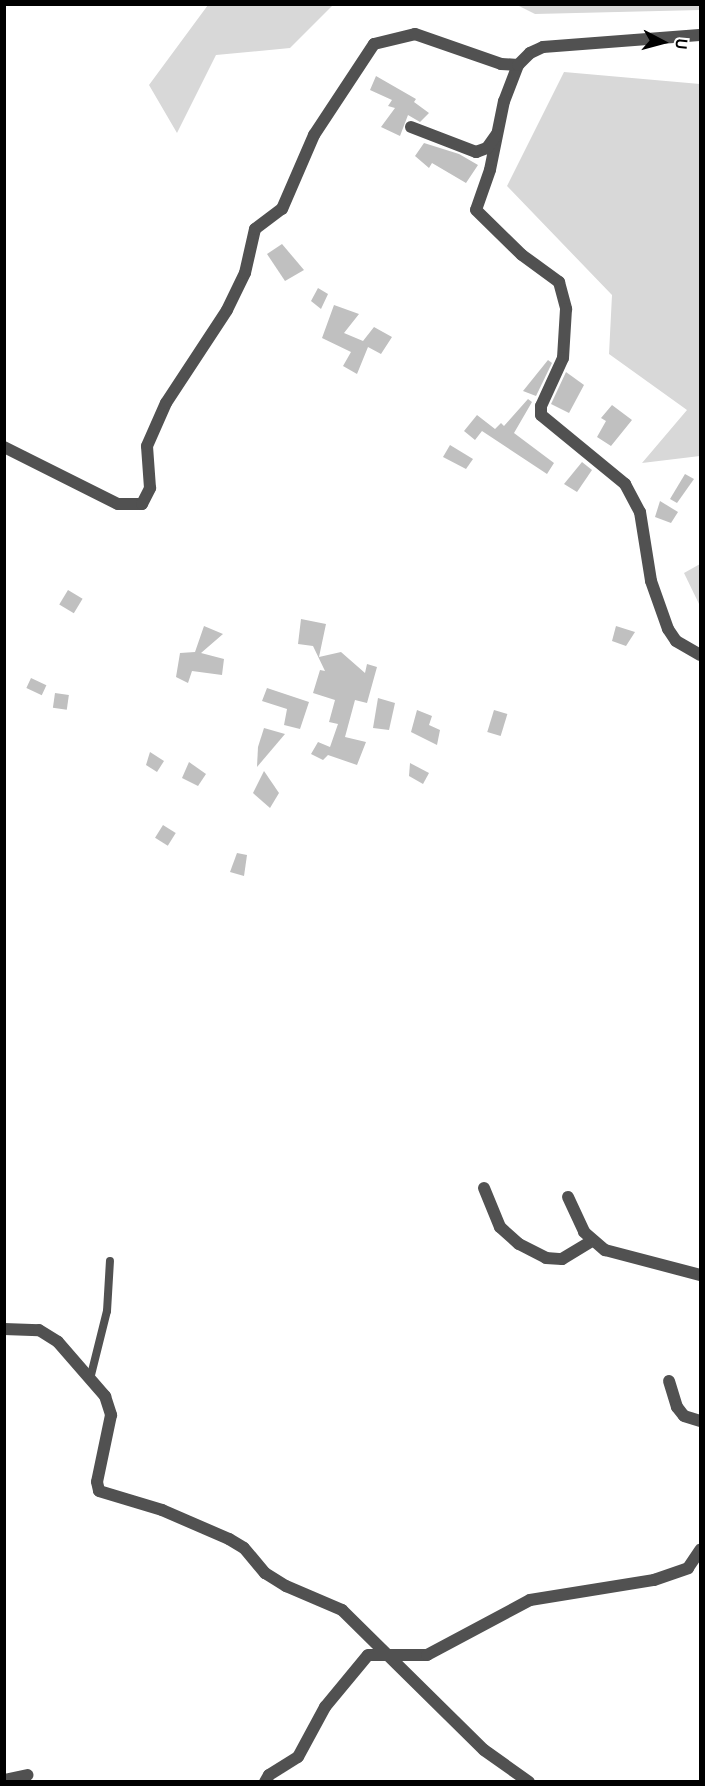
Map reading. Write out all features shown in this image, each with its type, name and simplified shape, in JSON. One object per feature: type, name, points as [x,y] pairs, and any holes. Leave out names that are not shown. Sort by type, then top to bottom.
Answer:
[{"type":"street","points":[[4,447],[118,504],[142,504],[150,488],[147,446],[166,403],[227,310],[245,273],[255,229],[282,209],[314,135],[353,79],[367,49],[381,40],[416,34],[501,63],[518,65]]},
{"type":"street","points":[[700,35],[543,47],[530,53],[518,65],[504,101],[500,129],[476,210],[522,255],[554,275],[566,309],[563,358],[541,406],[541,415],[625,484],[640,512],[651,581],[668,629],[676,641],[700,656]]},
{"type":"street","points":[[411,127],[476,152],[487,148],[500,129]]},
{"type":"street","points":[[484,1188],[500,1227],[519,1244],[546,1258],[562,1259],[592,1241]]},
{"type":"street","points":[[568,1197],[574,1215],[592,1241],[605,1250],[700,1275]]},
{"type":"street","points":[[4,1329],[39,1330],[58,1342],[91,1375],[111,1407],[97,1482],[99,1491],[162,1510],[229,1539],[244,1548],[272,1577],[356,1620],[384,1655],[484,1750],[529,1782]]},
{"type":"street","points":[[669,1381],[677,1407],[684,1416],[700,1421]]},
{"type":"street","points":[[265,1782],[269,1775],[298,1757],[325,1707],[363,1658],[384,1655],[427,1655],[530,1600],[654,1580],[688,1568],[700,1550]]},
{"type":"street","points":[[4,1780],[27,1775]]},
{"type":"lane","points":[[91,1375],[107,1311],[110,1261]]},
{"type":"shaded area","points":[[700,4],[700,10],[535,14],[517,5]]},
{"type":"shaded area","points":[[208,5],[333,5],[290,48],[216,55],[177,133],[149,85]]},
{"type":"shaded area","points":[[564,72],[700,84],[700,456],[642,463],[687,410],[609,354],[612,295],[507,186]]},
{"type":"shaded area","points":[[700,564],[700,606],[684,573]]},
{"type":"building","points":[[376,76],[416,99],[414,102],[429,113],[420,122],[408,115],[400,136],[381,127],[395,108],[388,106],[392,100],[370,90]]},
{"type":"building","points":[[424,143],[459,154],[478,165],[466,183],[432,163],[429,168],[415,156]]},
{"type":"building","points":[[282,244],[304,270],[285,281],[267,254]]},
{"type":"building","points":[[318,288],[328,294],[321,309],[311,301]]},
{"type":"building","points":[[334,305],[359,314],[344,333],[363,341],[374,327],[392,337],[381,354],[368,347],[357,374],[343,366],[351,352],[322,338]]},
{"type":"building","points":[[548,360],[552,363],[536,396],[523,391]]},
{"type":"building","points":[[566,372],[584,385],[569,413],[551,404]]},
{"type":"building","points":[[528,399],[532,402],[514,433],[554,463],[547,474],[482,431],[475,440],[464,431],[477,415],[495,429],[501,423],[504,426]]},
{"type":"building","points":[[612,405],[632,420],[611,446],[597,437],[606,421],[601,418]]},
{"type":"building","points":[[450,445],[473,459],[466,469],[443,457]]},
{"type":"building","points":[[582,462],[592,470],[577,492],[564,484]]},
{"type":"building","points":[[685,474],[694,479],[677,503],[670,499]]},
{"type":"building","points":[[660,501],[678,512],[671,523],[655,517]]},
{"type":"building","points":[[68,590],[83,599],[74,613],[59,605]]},
{"type":"building","points":[[301,619],[326,624],[319,657],[341,652],[365,673],[367,664],[377,667],[367,703],[355,700],[345,737],[366,742],[357,765],[328,755],[323,760],[311,754],[318,742],[330,747],[338,724],[329,722],[335,700],[313,693],[320,670],[325,671],[313,646],[298,644]]},
{"type":"building","points":[[204,626],[223,634],[201,653],[224,659],[222,675],[192,671],[188,683],[176,677],[180,653],[195,652]]},
{"type":"building","points":[[616,626],[635,632],[626,646],[612,641]]},
{"type":"building","points":[[31,678],[46,685],[42,695],[26,688]]},
{"type":"building","points":[[267,688],[309,702],[300,729],[284,725],[287,709],[262,701]]},
{"type":"building","points":[[55,693],[69,695],[67,710],[53,708]]},
{"type":"building","points":[[378,698],[395,703],[389,730],[373,728]]},
{"type":"building","points":[[417,710],[432,716],[429,725],[440,730],[437,745],[411,732]]},
{"type":"building","points":[[494,710],[507,714],[501,736],[487,732]]},
{"type":"building","points":[[264,728],[285,734],[257,767],[258,747]]},
{"type":"building","points":[[150,752],[164,761],[157,772],[146,765]]},
{"type":"building","points":[[189,762],[206,774],[198,786],[182,778]]},
{"type":"building","points":[[410,763],[429,773],[423,784],[409,776]]},
{"type":"building","points":[[264,771],[279,793],[270,808],[253,793]]},
{"type":"building","points":[[163,825],[176,833],[168,846],[155,838]]},
{"type":"building","points":[[237,853],[247,855],[244,876],[230,872]]}]
